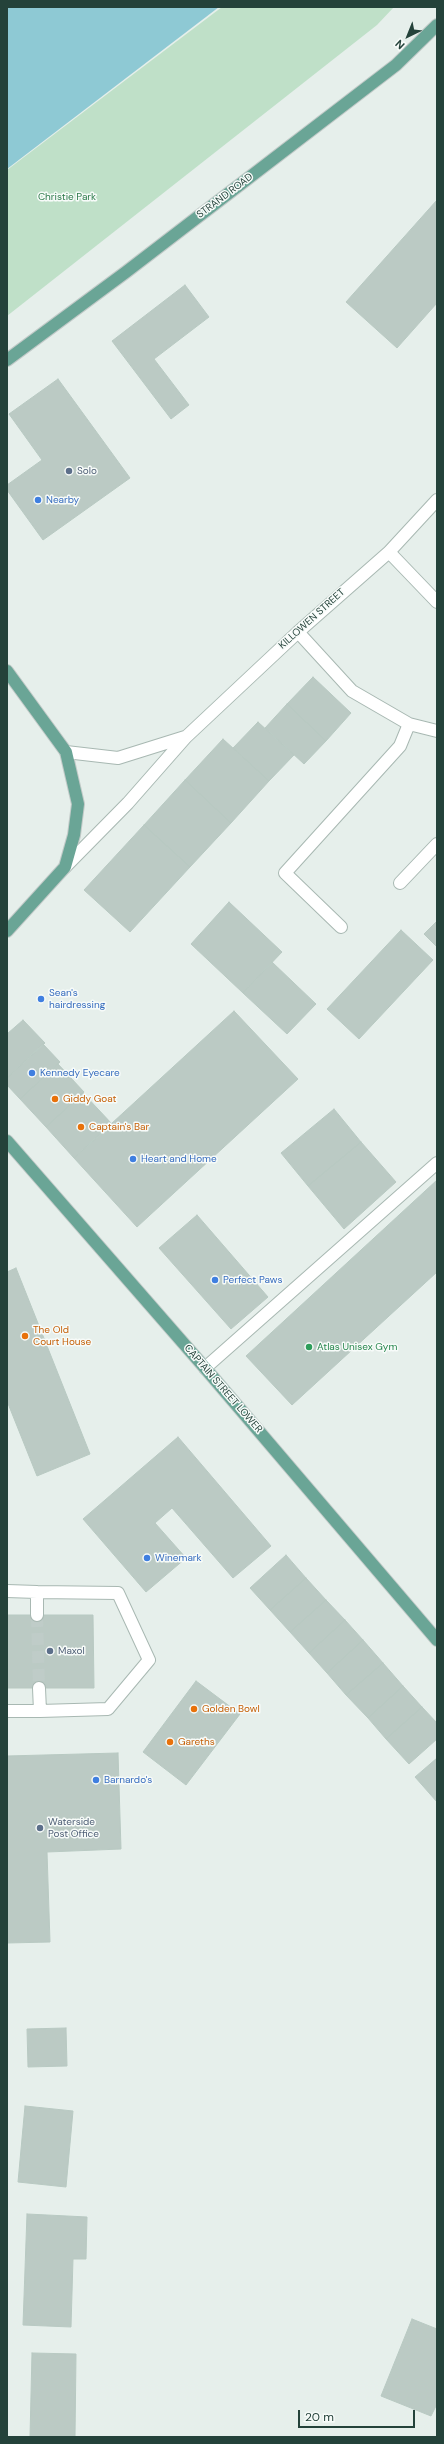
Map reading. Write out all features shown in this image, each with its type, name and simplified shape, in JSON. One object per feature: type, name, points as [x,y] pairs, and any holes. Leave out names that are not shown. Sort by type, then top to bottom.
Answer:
[{"type":"main road","name":"STRAND ROAD","points":[[7,360],[126,272],[396,65],[437,25]]},
{"type":"main road","points":[[7,671],[66,752]]},
{"type":"main road","name":"KILLOWEN STREET","points":[[7,931],[65,867],[74,835],[78,804],[66,752]]},
{"type":"main road","name":"CAPTAIN STREET LOWER","points":[[7,1141],[206,1368],[437,1640]]},
{"type":"street","name":"KILLOWEN STREET","points":[[65,867],[128,802],[186,736],[298,632],[389,552],[437,500]]},
{"type":"street","points":[[389,552],[437,602]]},
{"type":"street","points":[[298,632],[352,691],[409,724],[437,731]]},
{"type":"street","points":[[341,927],[285,873],[400,746],[409,724]]},
{"type":"street","name":"KILLOWEN STREET","points":[[66,752],[118,758],[186,736]]},
{"type":"street","points":[[400,883],[437,844]]},
{"type":"street","points":[[206,1368],[437,1163]]},
{"type":"street","points":[[7,1591],[118,1593],[149,1660],[108,1710],[7,1711]]},
{"type":"street","points":[[36,1592],[37,1615]]},
{"type":"street","points":[[39,1688],[40,1711]]},
{"type":"green space","name":"Christie Park","points":[[222,7],[394,7],[377,25],[7,316],[7,170]]},
{"type":"water","points":[[7,7],[219,7],[7,169]]},
{"type":"building","points":[[437,200],[437,303],[397,348],[346,302]]},
{"type":"building","points":[[185,285],[209,317],[154,359],[189,405],[171,419],[112,341]]},
{"type":"building","points":[[58,379],[130,478],[43,540],[7,490],[7,485],[42,460],[9,414]]},
{"type":"building","points":[[313,677],[351,713],[326,741],[287,704]]},
{"type":"building","points":[[287,704],[326,741],[304,764],[265,728]]},
{"type":"building","points":[[258,722],[294,755],[269,781],[233,748]]},
{"type":"building","points":[[223,739],[269,781],[231,823],[185,780]]},
{"type":"building","points":[[185,780],[231,823],[190,867],[144,825]]},
{"type":"building","points":[[144,825],[190,867],[130,932],[84,890]]},
{"type":"building","points":[[229,902],[282,952],[243,993],[191,944]]},
{"type":"building","points":[[437,921],[437,947],[424,934]]},
{"type":"building","points":[[401,930],[433,960],[359,1039],[327,1009]]},
{"type":"building","points":[[272,962],[316,1004],[287,1034],[243,993]]},
{"type":"building","points":[[234,1011],[298,1079],[137,1227],[74,1158]]},
{"type":"building","points":[[23,1020],[45,1043],[7,1078],[7,1034]]},
{"type":"building","points":[[43,1044],[60,1062],[20,1099],[7,1085],[7,1078]]},
{"type":"building","points":[[58,1064],[84,1092],[46,1127],[20,1099]]},
{"type":"building","points":[[83,1093],[112,1124],[74,1158],[46,1127]]},
{"type":"building","points":[[334,1109],[361,1142],[308,1186],[281,1153]]},
{"type":"building","points":[[361,1142],[396,1182],[344,1229],[308,1186]]},
{"type":"building","points":[[437,1180],[437,1272],[292,1405],[246,1356]]},
{"type":"building","points":[[197,1215],[268,1297],[231,1329],[159,1248]]},
{"type":"building","name":"The Old Court House","points":[[16,1268],[90,1454],[37,1476],[7,1401],[7,1272]]},
{"type":"building","points":[[178,1437],[271,1546],[233,1578],[172,1508],[155,1523],[186,1558],[146,1592],[83,1519]]},
{"type":"building","points":[[286,1555],[306,1578],[270,1610],[250,1588]]},
{"type":"building","points":[[306,1578],[326,1600],[290,1632],[270,1610]]},
{"type":"building","points":[[326,1600],[345,1620],[309,1653],[290,1632]]},
{"type":"building","name":"Maxol","points":[[7,1615],[93,1615],[94,1688],[7,1688]]},
{"type":"building","points":[[345,1620],[363,1640],[327,1673],[309,1653]]},
{"type":"building","points":[[363,1640],[383,1663],[346,1695],[327,1673]]},
{"type":"building","points":[[383,1663],[403,1686],[368,1718],[346,1695]]},
{"type":"building","points":[[196,1681],[240,1714],[186,1785],[143,1752]]},
{"type":"building","points":[[403,1686],[422,1707],[386,1739],[368,1718]]},
{"type":"building","points":[[422,1707],[437,1723],[437,1739],[409,1764],[386,1739]]},
{"type":"building","points":[[118,1753],[121,1849],[47,1852],[50,1942],[7,1943],[7,1756]]},
{"type":"building","points":[[437,1758],[437,1802],[415,1777]]},
{"type":"building","points":[[66,2028],[67,2066],[28,2067],[27,2029]]},
{"type":"building","points":[[25,2106],[73,2111],[66,2187],[18,2182]]},
{"type":"building","points":[[27,2214],[87,2217],[86,2259],[73,2259],[71,2327],[23,2325]]},
{"type":"building","points":[[412,2319],[437,2329],[437,2404],[431,2416],[381,2396]]},
{"type":"building","points":[[32,2353],[76,2354],[75,2437],[30,2437]]},
{"type":"tunnel","points":[[37,1615],[39,1688]]},
{"type":"place","name":"Solo","points":[[69,471]]},
{"type":"place","name":"Nearby","points":[[38,500]]},
{"type":"place","name":"Sean's hairdressing","points":[[41,999]]},
{"type":"place","name":"Kennedy Eyecare","points":[[32,1073]]},
{"type":"place","name":"Giddy Goat","points":[[55,1099]]},
{"type":"place","name":"Captain's Bar","points":[[81,1127]]},
{"type":"place","name":"Heart and Home","points":[[133,1159]]},
{"type":"place","name":"Perfect Paws","points":[[215,1280]]},
{"type":"place","name":"The Old Court House","points":[[25,1336]]},
{"type":"place","name":"Atlas Unisex Gym","points":[[309,1347]]},
{"type":"place","name":"Winemark","points":[[147,1558]]},
{"type":"place","name":"Maxol","points":[[50,1651]]},
{"type":"place","name":"Golden Bowl","points":[[194,1709]]},
{"type":"place","name":"Gareths","points":[[170,1742]]},
{"type":"place","name":"Barnardo's","points":[[96,1780]]},
{"type":"place","name":"Waterside Post Office","points":[[40,1828]]}]
